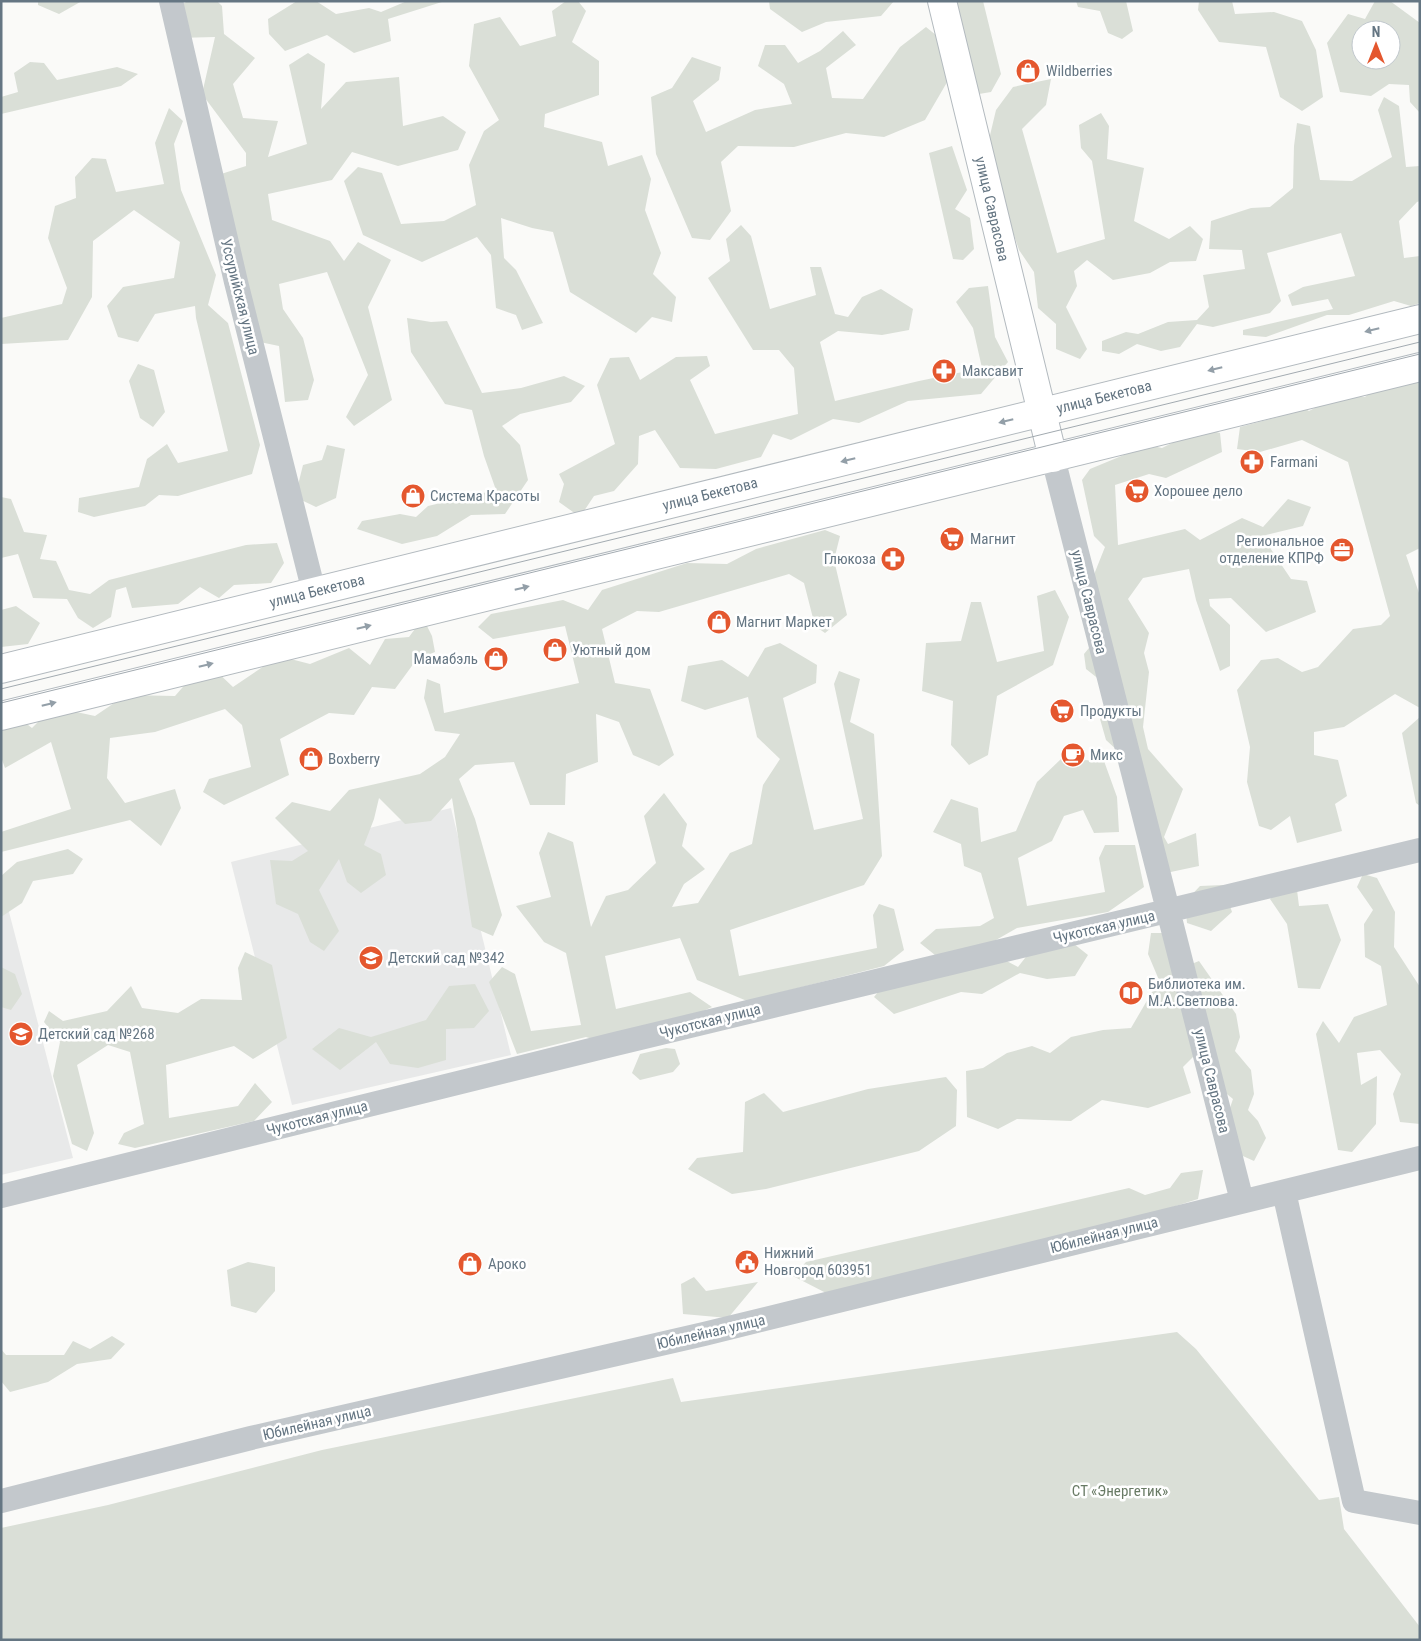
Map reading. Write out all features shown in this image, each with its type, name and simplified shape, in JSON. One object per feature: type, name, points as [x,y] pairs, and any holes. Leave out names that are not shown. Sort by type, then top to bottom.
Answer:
[{"type":"main road","name":"улица Саврасова","points":[[942,1],[1053,458]]},
{"type":"main road","name":"улица Бекетова","points":[[1,669],[1420,319]]},
{"type":"main road","points":[[1,716],[1420,367]]},
{"type":"street","name":"Уссурийская улица","points":[[171,1],[236,282],[314,592]]},
{"type":"street","name":"улица Саврасова","points":[[1053,458],[1242,1201]]},
{"type":"street","name":"Чукотская улица","points":[[1,1196],[605,1046],[1420,850]]},
{"type":"street","name":"Юбилейная улица","points":[[1,1501],[251,1438],[704,1334],[1420,1158]]},
{"type":"street","points":[[1284,1192],[1354,1501],[1420,1513]]},
{"type":"shaded area","name":"Детский сад №342","points":[[451,808],[511,1055],[292,1105],[231,862]]},
{"type":"shaded area","name":"Детский сад №268","points":[[8,908],[73,1158],[1,1175],[1,909]]},
{"type":"green space","points":[[38,1],[82,1],[59,14],[38,5]]},
{"type":"green space","points":[[188,1],[217,1],[222,6],[224,34],[255,58],[233,84],[243,118],[278,121],[268,157],[307,144],[289,65],[308,53],[325,64],[321,109],[346,82],[399,77],[403,126],[443,116],[466,132],[458,150],[398,166],[352,152],[332,180],[268,194],[272,220],[330,241],[344,261],[358,242],[391,260],[368,307],[392,400],[354,426],[346,417],[368,375],[327,272],[279,284],[283,309],[303,338],[314,380],[308,400],[285,402],[279,346],[255,341],[218,175],[246,166],[246,153],[202,94],[215,37],[177,38],[170,11]]},
{"type":"green space","points":[[297,1],[316,1],[336,14],[369,8],[381,12],[407,1],[445,1],[388,19],[391,41],[354,53],[327,35],[285,51],[269,34],[268,19]]},
{"type":"green space","points":[[566,1],[578,1],[586,11],[572,42],[599,61],[599,95],[545,114],[544,127],[602,142],[608,166],[642,155],[651,179],[645,210],[661,253],[653,274],[676,297],[672,322],[652,317],[636,333],[570,292],[553,232],[532,228],[501,218],[504,258],[516,270],[543,323],[522,330],[516,315],[496,308],[491,255],[477,237],[422,262],[363,235],[344,181],[358,167],[382,173],[401,224],[444,221],[476,205],[469,165],[484,131],[499,120],[469,66],[474,24],[500,17],[520,46],[556,36],[552,11]]},
{"type":"green space","points":[[769,1],[894,1],[881,16],[826,22],[802,32],[770,9]]},
{"type":"green space","points":[[943,1],[983,1],[1001,74],[991,92],[973,95]]},
{"type":"green space","points":[[1076,1],[1126,1],[1133,31],[1122,39],[1108,33],[1100,11],[1078,7]]},
{"type":"green space","points":[[1199,1],[1232,1],[1235,14],[1274,12],[1302,21],[1316,50],[1323,97],[1302,111],[1280,97],[1266,47],[1219,42],[1198,10]]},
{"type":"green space","points":[[1375,1],[1390,1],[1420,23],[1420,113],[1410,102],[1409,85],[1389,84],[1371,96],[1340,92],[1327,43],[1348,14],[1365,19]]},
{"type":"green space","points":[[926,27],[947,44],[953,72],[925,120],[884,137],[846,133],[794,147],[738,146],[721,162],[731,211],[710,240],[692,238],[656,154],[651,97],[672,88],[692,57],[721,67],[719,80],[693,101],[706,132],[755,110],[792,104],[784,84],[758,66],[765,45],[785,45],[798,63],[820,51],[843,31],[856,45],[826,68],[832,98],[863,99],[900,47]]},
{"type":"green space","points":[[30,62],[44,63],[57,80],[117,67],[138,74],[121,86],[1,114],[1,97],[18,92],[14,73]]},
{"type":"green space","points":[[1051,79],[1046,105],[1022,129],[1057,253],[1105,239],[1092,161],[1081,148],[1079,125],[1101,113],[1109,126],[1107,159],[1144,168],[1134,221],[1169,239],[1190,226],[1203,239],[1196,261],[1170,262],[1150,273],[1113,280],[1087,260],[1074,271],[1077,286],[1066,307],[1087,349],[1080,359],[1056,349],[1056,324],[1038,308],[1034,272],[1019,250],[986,152],[996,110],[1013,87]]},
{"type":"green space","points":[[1384,97],[1399,106],[1406,167],[1420,166],[1420,201],[1399,221],[1404,258],[1420,256],[1420,303],[1411,306],[1394,301],[1349,315],[1327,315],[1266,337],[1243,335],[1243,330],[1333,309],[1328,299],[1292,306],[1288,295],[1303,287],[1355,276],[1341,233],[1267,253],[1281,301],[1270,313],[1213,327],[1197,324],[1180,347],[1161,351],[1137,344],[1119,354],[1102,351],[1102,341],[1126,332],[1138,334],[1168,322],[1197,320],[1209,307],[1203,275],[1245,269],[1242,250],[1209,249],[1211,221],[1251,208],[1270,207],[1293,188],[1294,146],[1297,123],[1310,126],[1320,180],[1352,181],[1392,157],[1378,110]]},
{"type":"green space","points":[[169,108],[183,121],[174,144],[181,190],[216,275],[208,305],[228,323],[260,445],[252,474],[178,496],[159,495],[145,506],[94,517],[78,512],[79,498],[139,487],[147,459],[167,444],[178,463],[228,451],[196,318],[195,306],[155,314],[138,342],[118,337],[107,306],[123,287],[174,278],[180,242],[134,210],[93,241],[92,297],[68,340],[1,344],[1,318],[62,304],[67,288],[48,238],[55,206],[76,198],[75,177],[92,158],[106,159],[116,192],[164,184],[155,143]]},
{"type":"green space","points":[[952,146],[967,190],[955,209],[970,218],[974,249],[963,260],[953,259],[929,153]]},
{"type":"green space","points":[[741,225],[751,236],[770,309],[816,295],[810,267],[821,267],[835,314],[848,317],[862,297],[881,289],[913,309],[909,330],[882,335],[838,331],[820,342],[835,401],[982,368],[973,328],[956,302],[969,288],[988,286],[995,337],[1008,362],[981,394],[908,401],[859,423],[833,419],[791,440],[773,434],[761,457],[716,469],[680,468],[655,430],[639,436],[638,464],[614,491],[594,496],[580,517],[559,502],[564,484],[559,474],[615,444],[597,385],[610,358],[629,357],[640,380],[676,357],[707,356],[710,366],[690,380],[715,434],[798,414],[794,368],[779,350],[753,350],[708,278],[730,261],[726,239]]},
{"type":"green space","points":[[407,318],[431,322],[447,321],[482,393],[521,388],[564,376],[585,386],[571,402],[520,414],[502,426],[520,445],[528,480],[505,514],[471,515],[437,536],[402,544],[357,529],[362,521],[400,514],[416,517],[428,506],[496,490],[484,456],[472,410],[445,404],[411,352]]},
{"type":"green space","points":[[138,364],[154,370],[165,412],[153,427],[140,418],[129,381]]},
{"type":"green space","points":[[1420,367],[1420,548],[1406,555],[1420,596],[1420,708],[1395,694],[1344,727],[1314,732],[1314,755],[1338,760],[1347,796],[1335,804],[1342,831],[1297,843],[1290,816],[1271,830],[1259,826],[1247,782],[1250,747],[1237,690],[1261,660],[1278,658],[1302,672],[1318,667],[1353,629],[1381,625],[1390,616],[1348,462],[1302,440],[1260,452],[1237,449],[1240,427],[1278,417],[1291,400],[1309,411],[1342,394],[1365,397],[1385,377]]},
{"type":"green space","points":[[1202,428],[1220,433],[1222,452],[1166,478],[1149,474],[1115,485],[1118,545],[1185,529],[1200,540],[1242,518],[1263,527],[1288,499],[1311,507],[1303,526],[1262,536],[1291,579],[1307,581],[1316,612],[1266,632],[1231,598],[1209,599],[1210,606],[1230,625],[1230,666],[1220,671],[1196,600],[1189,569],[1143,578],[1128,599],[1149,633],[1144,653],[1149,672],[1143,727],[1148,749],[1183,789],[1164,837],[1168,844],[1196,833],[1199,866],[1166,873],[1145,776],[1106,740],[1100,719],[1108,707],[1105,684],[1086,669],[1084,654],[1103,631],[1089,587],[1105,547],[1094,536],[1082,480],[1090,469],[1148,445],[1162,448]]},
{"type":"green space","points":[[327,445],[345,449],[336,498],[316,507],[295,497],[303,465],[322,460]]},
{"type":"green space","points":[[1,497],[11,499],[24,532],[47,535],[40,559],[56,561],[69,590],[90,594],[109,580],[246,545],[277,543],[284,563],[271,583],[234,585],[219,598],[200,587],[178,604],[132,608],[126,587],[116,590],[111,617],[93,628],[78,618],[67,599],[33,598],[18,554],[1,558]]},
{"type":"green space","points":[[825,530],[840,536],[834,560],[847,615],[825,633],[815,626],[804,583],[789,574],[659,612],[637,611],[602,629],[615,683],[650,689],[674,755],[659,766],[633,755],[619,722],[596,714],[598,762],[566,774],[565,805],[530,805],[514,762],[475,765],[459,779],[475,819],[502,915],[493,936],[472,927],[452,798],[431,821],[405,824],[379,798],[374,819],[364,845],[381,854],[386,875],[361,893],[347,882],[339,859],[319,890],[339,931],[324,951],[310,942],[298,914],[276,904],[270,860],[292,861],[308,851],[275,818],[292,802],[330,811],[349,790],[420,774],[445,757],[460,734],[435,731],[424,698],[427,679],[440,684],[444,713],[579,683],[565,626],[493,639],[478,627],[491,614],[563,600],[588,610],[602,590],[687,563],[727,564],[756,549]]},
{"type":"green space","points":[[1055,590],[1069,617],[1053,665],[997,696],[988,755],[969,765],[951,745],[953,701],[922,691],[926,643],[961,641],[971,602],[981,602],[997,662],[1044,651],[1037,596]]},
{"type":"green space","points":[[16,606],[40,623],[28,644],[1,647],[1,610]]},
{"type":"green space","points":[[423,618],[432,636],[435,652],[417,659],[395,689],[372,687],[354,715],[329,713],[280,739],[289,775],[224,805],[203,792],[209,779],[251,767],[242,725],[225,709],[155,732],[110,738],[107,778],[125,803],[175,789],[181,808],[161,846],[130,820],[1,852],[1,832],[71,809],[51,742],[5,768],[1,757],[1,727],[19,718],[32,728],[53,707],[95,716],[126,695],[175,696],[196,672],[214,669],[233,687],[279,656],[310,664],[349,648],[370,665],[385,639],[409,637]]},
{"type":"green space","points":[[780,643],[817,665],[816,683],[783,698],[814,830],[863,819],[834,684],[839,671],[860,679],[850,722],[874,734],[882,856],[864,885],[730,930],[739,976],[877,948],[873,915],[879,904],[894,909],[904,950],[884,966],[747,1001],[697,980],[680,938],[605,956],[616,1009],[690,992],[712,1007],[620,1048],[586,1037],[517,1054],[489,982],[502,967],[515,974],[531,1031],[581,1025],[566,953],[544,942],[516,906],[551,897],[539,853],[548,832],[573,842],[591,927],[606,896],[628,890],[656,863],[644,816],[664,793],[687,824],[682,846],[705,869],[684,884],[672,907],[698,903],[730,853],[752,844],[763,785],[780,759],[757,737],[748,697],[705,710],[681,701],[688,666],[722,660],[748,677],[765,648]]},
{"type":"green space","points":[[1420,717],[1420,806],[1416,803],[1402,733]]},
{"type":"green space","points":[[1061,759],[1104,761],[1117,797],[1119,832],[1094,833],[1083,810],[1064,816],[1052,841],[1018,858],[1027,906],[1105,892],[1099,858],[1105,845],[1135,845],[1144,887],[1108,912],[1017,928],[982,948],[935,955],[920,943],[936,929],[980,926],[994,918],[981,873],[964,866],[961,844],[933,832],[951,799],[978,808],[981,842],[1016,831],[1037,782]]},
{"type":"green space","points":[[68,849],[83,859],[73,874],[33,881],[22,903],[1,917],[1,876],[17,862]]},
{"type":"green space","points":[[1363,874],[1377,878],[1395,912],[1394,947],[1420,987],[1420,1124],[1400,1122],[1393,1094],[1401,1074],[1380,1050],[1357,1053],[1361,1085],[1377,1076],[1376,1124],[1352,1152],[1338,1150],[1316,1034],[1323,1021],[1339,1043],[1354,1017],[1387,1005],[1381,966],[1365,957],[1364,924],[1373,910],[1357,887]]},
{"type":"green space","points":[[1223,885],[1232,912],[1211,931],[1187,923],[1185,902],[1200,886]]},
{"type":"green space","points":[[1280,888],[1297,890],[1299,906],[1328,904],[1341,940],[1320,989],[1298,988],[1287,924],[1270,899]]},
{"type":"green space","points":[[1151,933],[1165,933],[1189,965],[1199,961],[1236,1014],[1240,1037],[1235,1051],[1251,1070],[1254,1094],[1248,1110],[1258,1121],[1266,1138],[1254,1161],[1225,1148],[1221,1134],[1233,1099],[1205,1076],[1199,1051],[1183,1067],[1191,1093],[1148,1108],[1102,1100],[1071,1121],[1017,1119],[998,1129],[967,1117],[966,1071],[983,1068],[1007,1053],[1032,1046],[1050,1053],[1071,1037],[1103,1030],[1131,1028],[1159,980],[1148,954]]},
{"type":"green space","points":[[1069,940],[1088,955],[1075,976],[1047,979],[1020,973],[982,994],[961,992],[894,1014],[874,997],[891,976],[999,957],[1018,967],[1032,949]]},
{"type":"green space","points":[[245,952],[272,965],[287,1038],[253,1059],[234,1046],[166,1065],[169,1118],[238,1106],[255,1083],[272,1102],[254,1121],[135,1148],[118,1144],[124,1133],[144,1124],[130,1052],[108,1045],[77,1065],[94,1133],[87,1151],[72,1144],[53,1076],[60,1042],[44,1022],[49,1011],[63,1021],[107,1011],[131,986],[142,1008],[178,1013],[201,999],[242,1000],[238,968]]},
{"type":"green space","points":[[1,967],[15,974],[22,994],[11,1010],[1,1007]]},
{"type":"green space","points":[[475,984],[489,1011],[474,1028],[446,1029],[446,1060],[418,1068],[390,1064],[376,1042],[340,1070],[312,1049],[339,1028],[371,1037],[426,1020],[449,986]]},
{"type":"green space","points":[[666,1048],[675,1049],[680,1064],[673,1072],[640,1080],[632,1073],[640,1054]]},
{"type":"green space","points":[[946,1077],[957,1090],[956,1126],[919,1151],[766,1189],[732,1194],[688,1169],[697,1158],[743,1152],[745,1102],[764,1093],[783,1112],[868,1089]]},
{"type":"green space","points":[[1203,1170],[1198,1199],[1034,1251],[828,1294],[793,1276],[806,1262],[1129,1188],[1145,1195],[1170,1188],[1181,1173]]},
{"type":"green space","points":[[248,1262],[275,1267],[275,1291],[256,1313],[231,1306],[227,1270]]},
{"type":"green space","points":[[694,1277],[706,1291],[758,1282],[728,1318],[683,1314],[681,1284]]},
{"type":"green space","name":"СТ «Энергетик»","points":[[1177,1332],[1196,1349],[1319,1500],[1339,1497],[1344,1529],[1420,1627],[1420,1640],[1,1640],[1,1528],[108,1505],[322,1450],[673,1378],[681,1402]]},
{"type":"green space","points":[[112,1336],[125,1344],[111,1359],[77,1364],[48,1382],[10,1392],[1,1381],[1,1349],[6,1355],[64,1355],[73,1341],[90,1349]]},
{"type":"tram line","points":[[1,689],[1420,342]]},
{"type":"tram line","points":[[1,703],[1420,354]]},
{"type":"place","name":"Wildberries","points":[[1028,71]]},
{"type":"place","name":"Максавит","points":[[944,371]]},
{"type":"place","name":"Farmani","points":[[1252,462]]},
{"type":"place","name":"Хорошее дело","points":[[1137,491]]},
{"type":"place","name":"Система Красоты","points":[[413,496]]},
{"type":"place","name":"Магнит","points":[[952,539]]},
{"type":"place","name":"Региональное отделение КПРФ","points":[[1342,550]]},
{"type":"place","name":"Глюкоза","points":[[893,559]]},
{"type":"place","name":"Магнит Маркет","points":[[719,622]]},
{"type":"place","name":"Уютный дом","points":[[555,650]]},
{"type":"place","name":"Мамабэль","points":[[496,659]]},
{"type":"place","name":"Продукты","points":[[1062,711]]},
{"type":"place","name":"Микс","points":[[1073,755]]},
{"type":"place","name":"Boxberry","points":[[311,759]]},
{"type":"place","name":"Детский сад №342","points":[[371,958]]},
{"type":"place","name":"Библиотека им. М.А.Светлова.","points":[[1131,993]]},
{"type":"place","name":"Детский сад №268","points":[[21,1034]]},
{"type":"place","name":"Нижний Новгород 603951","points":[[747,1262]]},
{"type":"place","name":"Ароко","points":[[470,1264]]}]
